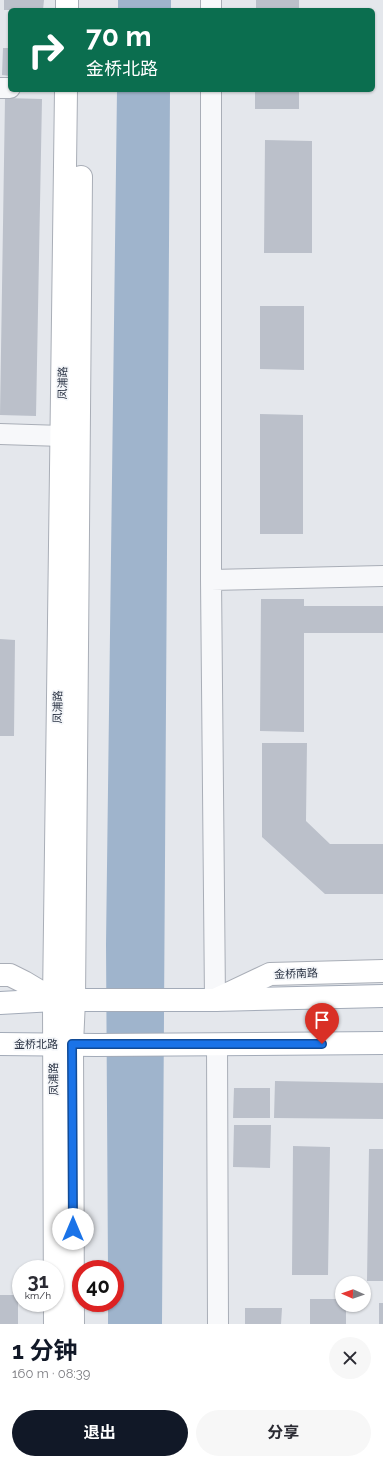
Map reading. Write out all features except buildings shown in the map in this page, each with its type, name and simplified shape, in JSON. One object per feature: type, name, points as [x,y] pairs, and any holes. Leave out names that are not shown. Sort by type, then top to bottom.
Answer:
[{"type":"street","name":"凤浦路","points":[[64,1000],[62,436],[66,92]]},
{"type":"street","name":"凤浦路","points":[[55,1324],[64,1000],[82,92]]},
{"type":"street","points":[[211,92],[211,580],[215,1000]]},
{"type":"street","points":[[0,434],[62,436]]},
{"type":"street","points":[[211,580],[383,576]]},
{"type":"street","name":"金桥南路","points":[[215,1000],[270,974],[383,971]]},
{"type":"street","points":[[0,975],[10,975],[64,1000]]},
{"type":"street","points":[[0,1003],[64,1000],[215,1000],[383,996]]},
{"type":"street","name":"金桥北路","points":[[0,1044],[383,1044]]},
{"type":"street","name":"凤浦路","points":[[63,1044],[73,1324]]},
{"type":"street","points":[[217,1044],[218,1324]]},
{"type":"water","points":[[118,0],[171,0],[171,8],[118,8]]},
{"type":"water","points":[[117,92],[170,92],[162,1324],[108,1324],[108,1312],[124,1312],[124,1260],[108,1260],[106,944]]},
{"type":"route","points":[[73,1229],[72,1044],[322,1044]]}]
